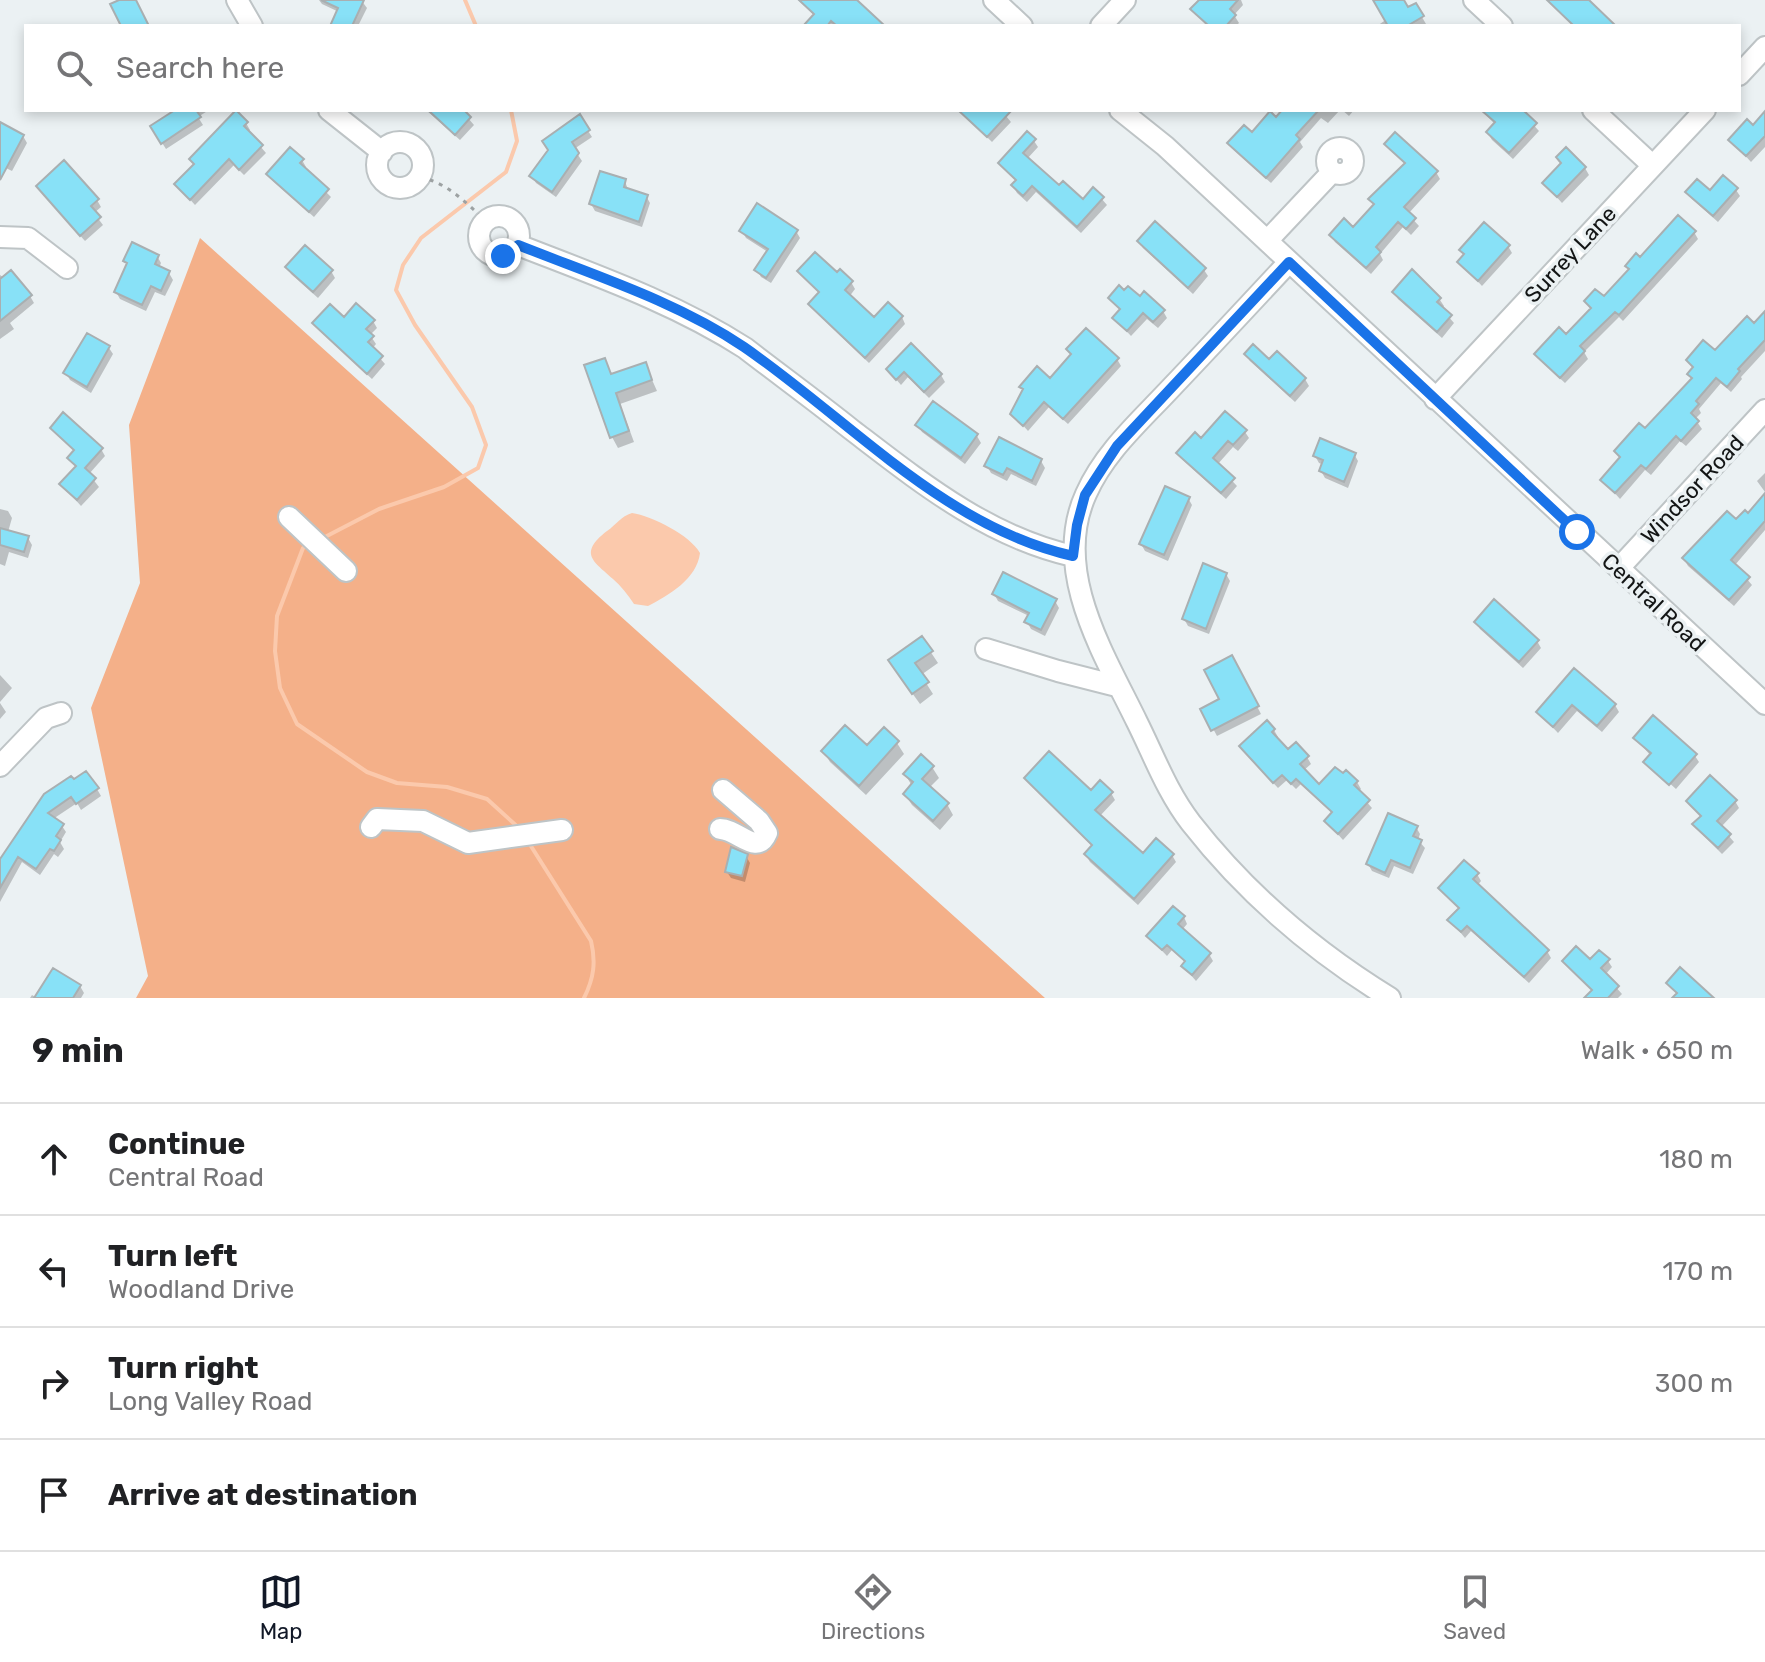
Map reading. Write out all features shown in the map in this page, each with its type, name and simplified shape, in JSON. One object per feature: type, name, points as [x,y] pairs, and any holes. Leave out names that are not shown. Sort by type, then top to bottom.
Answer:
[{"type":"street","points":[[237,0],[251,24]]},
{"type":"street","points":[[994,0],[1020,24]]},
{"type":"street","points":[[1103,24],[1125,0]]},
{"type":"street","points":[[1474,0],[1500,24]]},
{"type":"street","points":[[1741,73],[1763,54]]},
{"type":"street","points":[[332,112],[382,152]]},
{"type":"street","name":"Central Road","points":[[1122,112],[1165,146],[1765,704]]},
{"type":"street","points":[[1595,112],[1652,165]]},
{"type":"street","name":"Surrey Lane","points":[[1435,399],[1703,112]]},
{"type":"street","points":[[394,143],[410,144],[421,155],[423,170],[420,177],[405,188],[390,186],[379,174],[377,166],[382,152],[394,143]]},
{"type":"street","points":[[1267,241],[1332,172]]},
{"type":"street","points":[[499,216],[511,220],[519,231],[518,245],[509,254],[490,254],[479,239],[482,217],[499,216]]},
{"type":"street","points":[[0,237],[28,238],[67,268]]},
{"type":"street","points":[[518,245],[632,291],[723,334],[945,499],[1009,534],[1045,550],[1073,556]]},
{"type":"street","points":[[1289,262],[1108,458],[1085,495],[1073,556],[1091,622],[1117,686],[1138,722],[1152,758],[1190,822],[1252,891],[1284,920],[1338,963],[1390,998]]},
{"type":"street","name":"Windsor Road","points":[[1619,568],[1765,410]]},
{"type":"street","points":[[294,522],[346,571]]},
{"type":"street","points":[[986,649],[1117,686]]},
{"type":"street","points":[[0,766],[46,718],[61,713]]},
{"type":"street","points":[[720,829],[730,830],[758,844],[767,833],[759,821],[723,790]]},
{"type":"street","points":[[371,827],[377,819],[423,821],[468,843],[555,831]]},
{"type":"path","points":[[420,177],[448,187],[482,217]]},
{"type":"shaded area","points":[[200,238],[1045,998],[136,998],[148,976],[91,708],[140,583],[129,425]]},
{"type":"shaded area","points":[[632,513],[670,527],[700,553],[688,578],[648,606],[634,604],[595,562],[591,552],[598,539]]},
{"type":"building","points":[[119,0],[136,0],[148,24],[120,24],[110,4]]},
{"type":"building","points":[[321,0],[364,0],[353,24],[331,24],[338,8]]},
{"type":"building","points":[[799,0],[857,0],[883,24],[835,24],[831,21],[829,24],[805,24],[814,14]]},
{"type":"building","points":[[1199,0],[1238,0],[1230,9],[1236,15],[1228,24],[1207,24],[1190,9]]},
{"type":"building","points":[[1373,0],[1404,0],[1408,7],[1416,3],[1424,16],[1410,24],[1387,24]]},
{"type":"building","points":[[1547,0],[1589,0],[1614,24],[1572,24]]},
{"type":"building","points":[[1765,111],[1765,136],[1746,156],[1728,140],[1747,119],[1753,125]]},
{"type":"building","points":[[172,112],[197,112],[201,117],[161,144],[150,126]]},
{"type":"building","points":[[234,112],[248,122],[244,126],[263,145],[239,170],[229,159],[190,200],[174,184],[194,164],[189,159]]},
{"type":"building","points":[[430,112],[466,112],[471,117],[455,135]]},
{"type":"building","points":[[960,112],[1010,112],[987,137]]},
{"type":"building","points":[[1269,112],[1276,117],[1280,112],[1317,112],[1296,135],[1300,139],[1266,178],[1227,143],[1244,125],[1252,132]]},
{"type":"building","points":[[1483,112],[1525,112],[1537,123],[1509,153],[1486,132],[1495,122]]},
{"type":"building","points":[[580,114],[590,130],[572,142],[579,153],[552,192],[529,176],[548,150],[542,141]]},
{"type":"building","points":[[0,122],[24,135],[0,180]]},
{"type":"building","points":[[1027,131],[1036,139],[1023,153],[1059,185],[1063,181],[1083,199],[1093,187],[1104,197],[1077,227],[1032,186],[1023,196],[1011,185],[1016,180],[998,163]]},
{"type":"building","points":[[1395,132],[1438,171],[1404,207],[1416,218],[1406,229],[1398,222],[1376,247],[1381,252],[1366,268],[1329,235],[1344,218],[1353,227],[1374,204],[1368,199],[1405,163],[1384,144]]},
{"type":"building","points":[[290,147],[304,159],[300,163],[329,189],[309,212],[266,174]]},
{"type":"building","points":[[1566,147],[1586,167],[1557,197],[1542,183],[1561,163],[1556,157]]},
{"type":"building","points":[[64,160],[99,199],[91,206],[101,217],[80,236],[36,186]]},
{"type":"building","points":[[600,171],[626,179],[624,187],[648,195],[639,222],[589,204]]},
{"type":"building","points":[[1723,175],[1738,188],[1713,216],[1685,192],[1697,179],[1710,190]]},
{"type":"building","points":[[757,203],[798,230],[766,278],[754,270],[768,249],[739,231]]},
{"type":"building","points":[[1678,215],[1696,231],[1619,315],[1615,312],[1580,346],[1585,351],[1560,378],[1534,354],[1559,327],[1566,334],[1591,308],[1584,301],[1595,289],[1604,296],[1629,269],[1625,266],[1636,253],[1640,257]]},
{"type":"building","points":[[1155,221],[1206,268],[1188,288],[1137,241]]},
{"type":"building","points":[[1484,222],[1510,245],[1478,281],[1457,262],[1464,254],[1459,250]]},
{"type":"building","points":[[132,242],[159,255],[155,264],[170,271],[161,291],[151,286],[142,305],[114,292],[127,263],[123,261]]},
{"type":"building","points":[[305,245],[333,270],[313,292],[285,267]]},
{"type":"building","points":[[815,252],[837,272],[840,269],[853,281],[845,290],[874,317],[888,302],[903,316],[865,358],[808,304],[819,292],[797,271]]},
{"type":"building","points":[[1412,269],[1441,298],[1437,302],[1452,315],[1437,332],[1392,292]]},
{"type":"building","points":[[11,270],[32,295],[0,321],[0,279]]},
{"type":"building","points":[[1119,285],[1124,290],[1128,286],[1140,296],[1144,291],[1165,310],[1153,322],[1143,313],[1127,331],[1112,318],[1120,309],[1108,298]]},
{"type":"building","points":[[356,303],[375,320],[366,329],[374,336],[368,342],[383,356],[367,374],[312,323],[330,304],[344,317]]},
{"type":"building","points":[[1765,311],[1765,340],[1738,369],[1740,371],[1727,387],[1716,378],[1696,401],[1699,404],[1691,413],[1699,421],[1681,441],[1676,436],[1646,469],[1641,465],[1615,493],[1600,480],[1620,457],[1614,451],[1639,423],[1645,428],[1692,378],[1687,374],[1693,367],[1686,360],[1703,340],[1715,350],[1747,316],[1754,323]]},
{"type":"building","points":[[1086,328],[1119,358],[1063,419],[1044,402],[1023,426],[1010,414],[1023,389],[1019,387],[1037,366],[1050,378],[1071,354],[1066,349]]},
{"type":"building","points":[[87,333],[110,346],[87,387],[63,373]]},
{"type":"building","points":[[911,343],[942,374],[924,392],[904,372],[896,380],[886,369]]},
{"type":"building","points":[[1253,344],[1269,359],[1277,351],[1306,378],[1290,396],[1244,354]]},
{"type":"building","points":[[605,358],[611,374],[646,362],[652,380],[616,393],[629,431],[610,438],[584,365]]},
{"type":"building","points":[[933,401],[978,434],[961,458],[915,425]]},
{"type":"building","points":[[1225,411],[1247,430],[1233,445],[1228,441],[1213,458],[1235,478],[1221,493],[1176,453],[1195,432],[1201,438]]},
{"type":"building","points":[[63,412],[103,448],[85,468],[96,478],[77,500],[59,484],[76,466],[67,458],[74,450],[50,428]]},
{"type":"building","points":[[999,437],[1042,459],[1032,481],[1007,468],[1003,475],[984,466]]},
{"type":"building","points":[[1320,438],[1356,453],[1344,482],[1319,471],[1323,460],[1313,456]]},
{"type":"building","points":[[1165,486],[1190,497],[1164,555],[1139,544]]},
{"type":"building","points":[[1765,493],[1765,521],[1731,560],[1750,577],[1729,600],[1682,558],[1727,511],[1736,519],[1745,510],[1748,513]]},
{"type":"building","points":[[0,528],[29,536],[24,552],[0,545]]},
{"type":"building","points":[[1203,563],[1227,573],[1206,629],[1182,619]]},
{"type":"building","points":[[1003,572],[1057,599],[1041,630],[1024,622],[1029,613],[992,594]]},
{"type":"building","points":[[1494,599],[1539,640],[1519,662],[1474,622]]},
{"type":"building","points":[[922,636],[933,651],[915,663],[929,682],[912,694],[888,660]]},
{"type":"building","points":[[1232,655],[1259,706],[1211,731],[1200,709],[1219,699],[1204,670]]},
{"type":"building","points":[[1574,668],[1616,704],[1597,726],[1572,705],[1553,727],[1536,712]]},
{"type":"building","points":[[1653,715],[1697,754],[1669,785],[1643,762],[1651,753],[1633,738]]},
{"type":"building","points":[[1267,720],[1275,729],[1272,732],[1288,749],[1296,742],[1309,756],[1300,764],[1319,784],[1335,767],[1343,773],[1346,770],[1358,781],[1354,785],[1370,800],[1338,834],[1324,821],[1332,812],[1296,779],[1291,784],[1282,775],[1273,783],[1239,746]]},
{"type":"building","points":[[845,725],[867,745],[884,727],[899,741],[859,786],[821,751]]},
{"type":"building","points":[[1049,751],[1091,790],[1100,780],[1113,792],[1095,810],[1143,853],[1156,838],[1174,854],[1134,899],[1084,854],[1092,845],[1024,778]]},
{"type":"building","points":[[921,754],[934,766],[922,779],[949,803],[933,821],[903,794],[913,782],[903,774]]},
{"type":"building","points":[[86,771],[99,788],[76,804],[71,797],[48,813],[64,824],[56,836],[61,840],[54,851],[50,849],[36,869],[18,857],[0,888],[0,859],[44,794],[71,776],[74,779]]},
{"type":"building","points":[[1710,775],[1737,800],[1717,821],[1731,834],[1718,848],[1692,824],[1701,816],[1686,801]]},
{"type":"building","points":[[1388,813],[1418,826],[1413,836],[1422,840],[1410,868],[1391,860],[1385,873],[1366,864]]},
{"type":"building","points":[[731,847],[748,854],[742,876],[725,872]]},
{"type":"building","points":[[1464,860],[1479,873],[1473,879],[1549,950],[1524,977],[1467,926],[1461,932],[1447,920],[1459,908],[1438,888]]},
{"type":"building","points":[[1173,906],[1185,916],[1178,924],[1211,953],[1192,975],[1181,966],[1185,961],[1167,945],[1162,950],[1146,936]]},
{"type":"building","points":[[1576,946],[1590,959],[1599,950],[1610,959],[1601,968],[1619,986],[1608,998],[1584,998],[1592,990],[1562,961]]},
{"type":"building","points":[[1680,967],[1714,998],[1672,998],[1677,993],[1666,983]]},
{"type":"building","points":[[53,968],[81,985],[73,998],[34,998]]},
{"type":"waterway","points":[[465,0],[475,24]]},
{"type":"waterway","points":[[323,538],[379,509],[444,487],[478,468],[486,445],[472,407],[415,325],[396,290],[403,265],[421,238],[506,172],[517,141],[511,112]]},
{"type":"waterway","points":[[308,546],[303,548],[277,616],[275,651],[280,688],[297,724],[367,772],[397,783],[447,787],[487,799],[520,829]]},
{"type":"waterway","points":[[529,843],[591,941],[593,970],[584,998]]},
{"type":"route","points":[[503,256],[518,245],[697,319],[745,348],[945,499],[1009,534],[1045,550],[1073,556],[1085,495],[1099,470],[1117,446],[1289,262],[1577,532]]}]
